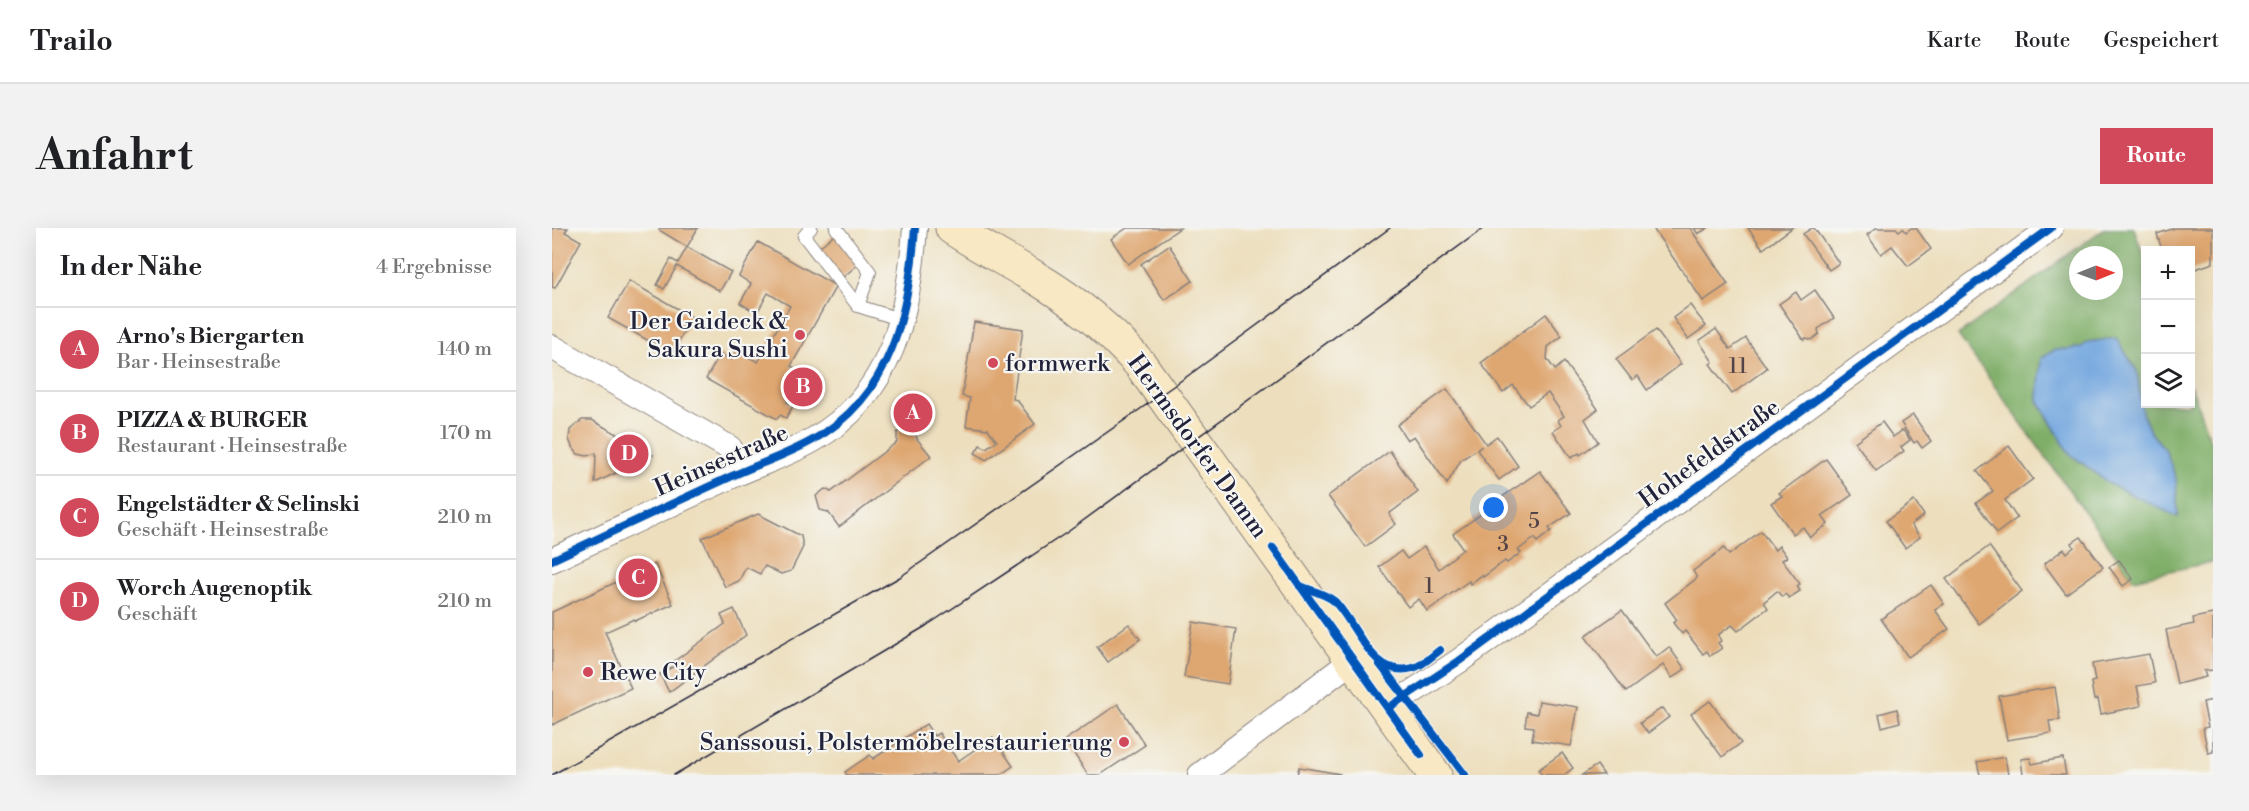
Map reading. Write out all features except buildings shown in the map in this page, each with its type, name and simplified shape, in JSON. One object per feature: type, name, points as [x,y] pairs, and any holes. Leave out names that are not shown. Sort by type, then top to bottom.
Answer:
[{"type":"main road","name":"Hermsdorfer Damm","points":[[952,228],[1038,279],[1117,339],[1140,364],[1435,775]]},
{"type":"street","name":"Heinsestraße","points":[[552,560],[807,443],[839,423],[859,403],[879,376],[894,346],[912,273],[915,228]]},
{"type":"street","name":"Hohefeldstraße","points":[[1388,708],[1459,661],[2051,228]]},
{"type":"street","points":[[552,347],[730,448],[740,472]]},
{"type":"street","points":[[1200,775],[1353,660]]},
{"type":"lane","points":[[811,228],[804,236],[858,306],[902,320]]},
{"type":"lane","points":[[836,228],[870,272],[858,306]]},
{"type":"green space","points":[[2105,228],[2134,228],[2141,248],[2141,404],[2137,371],[2116,338],[2080,348],[2055,350],[2041,358],[2038,401],[2069,453],[2110,484],[2178,516],[2165,449],[2150,432],[2142,408],[2195,408],[2195,397],[2213,449],[2213,562],[2133,579],[1958,335],[2069,254],[2069,300],[2123,300],[2123,246],[2080,246]]},
{"type":"water","points":[[2116,338],[2137,371],[2142,412],[2150,432],[2165,449],[2176,479],[2178,517],[2110,484],[2069,453],[2038,400],[2041,358],[2055,350],[2080,348],[2088,342]]},
{"type":"tram line","points":[[552,775],[900,577],[1189,375],[1390,228]]},
{"type":"tram line","points":[[674,775],[926,626],[1069,531],[1484,228]]},
{"type":"cycle path","points":[[552,560],[793,450],[813,440],[840,421],[862,400],[879,375],[892,348],[908,290],[915,228]]},
{"type":"cycle path","points":[[1388,708],[1459,661],[2051,228]]},
{"type":"cycle path","points":[[1273,548],[1421,755]]},
{"type":"cycle path","points":[[1300,586],[1334,601],[1366,647],[1386,666],[1399,669],[1413,668],[1440,650]]},
{"type":"cycle path","points":[[1379,663],[1465,775]]},
{"type":"place","name":"Der Gaideck & Sakura Sushi","points":[[800,335]]},
{"type":"place","name":"formwerk","points":[[993,363]]},
{"type":"place","name":"PIZZA & BURGER","points":[[803,387]]},
{"type":"place","name":"Arno's Biergarten","points":[[913,413]]},
{"type":"place","name":"Worch Augenoptik","points":[[629,454]]},
{"type":"place","name":"Engelstädter & Selinski","points":[[638,578]]},
{"type":"place","name":"Rewe City","points":[[588,672]]},
{"type":"place","name":"Sanssousi, Polstermöbelrestaurierung","points":[[1124,742]]}]
